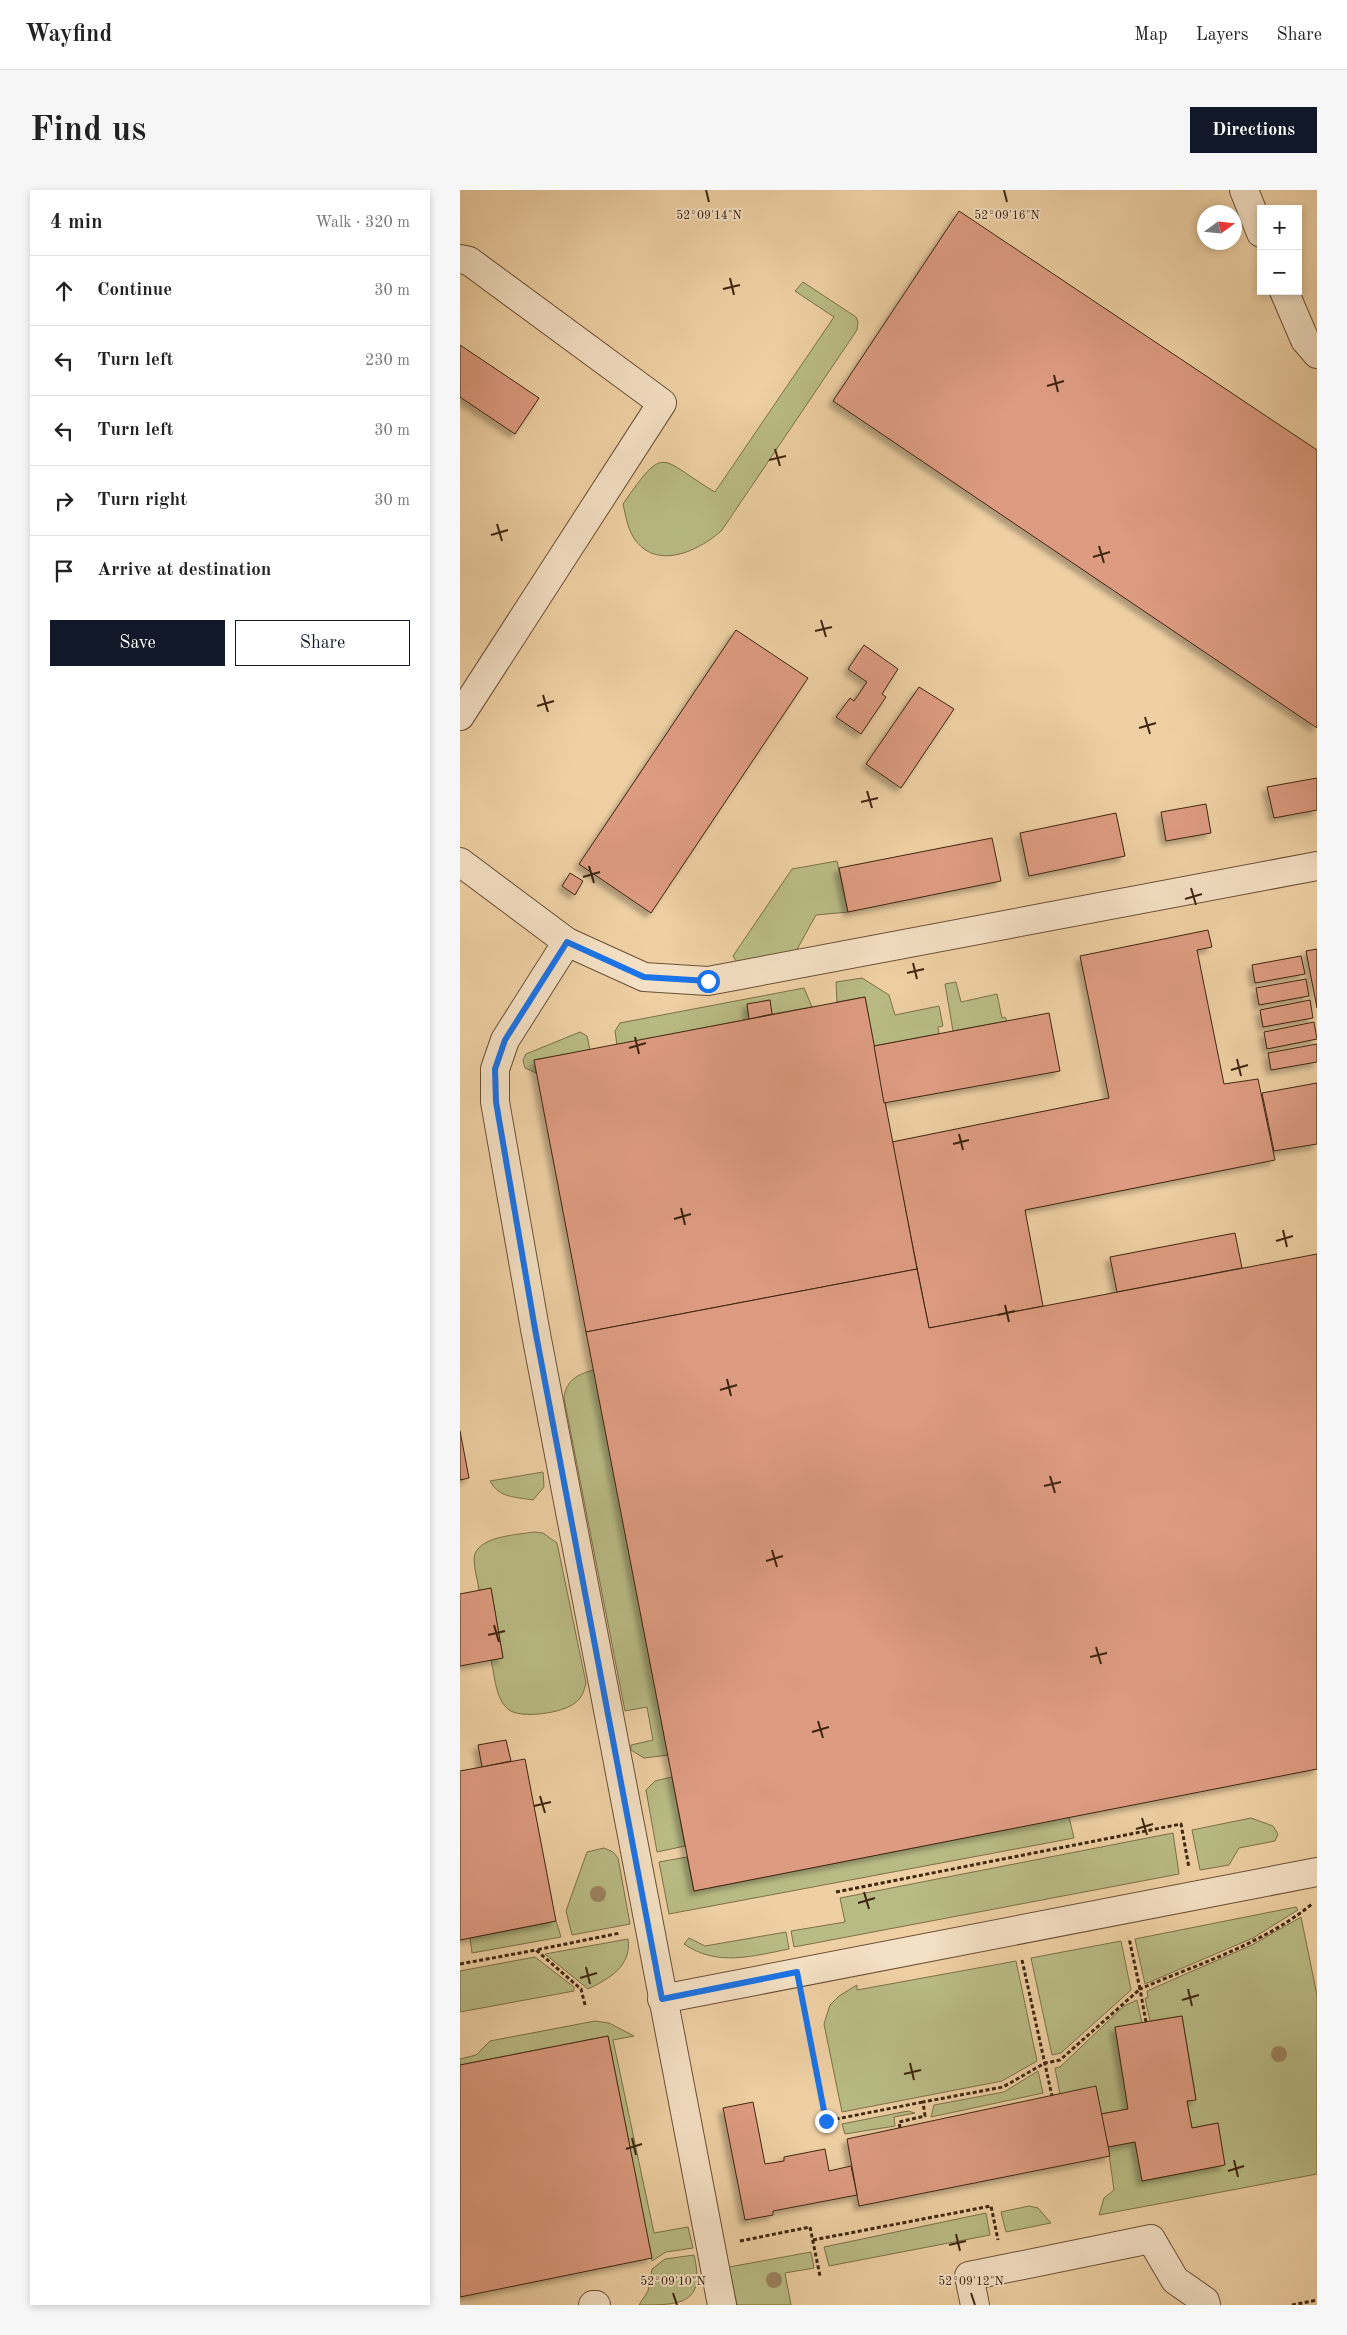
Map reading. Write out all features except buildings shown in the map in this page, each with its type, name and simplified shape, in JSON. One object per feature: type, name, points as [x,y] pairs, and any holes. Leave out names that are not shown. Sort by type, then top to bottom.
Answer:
[{"type":"lane","points":[[1244,190],[1257,222]]},
{"type":"lane","points":[[460,259],[469,261],[662,403],[460,716]]},
{"type":"lane","points":[[1286,295],[1305,340],[1317,354]]},
{"type":"lane","points":[[460,862],[567,942],[644,977],[708,981],[1317,866]]},
{"type":"lane","points":[[567,942],[505,1040],[495,1069],[496,1102],[535,1329],[648,1928],[722,2305]]},
{"type":"lane","points":[[662,1999],[1317,1872]]},
{"type":"lane","points":[[975,2305],[969,2276],[1152,2239],[1175,2280],[1205,2301],[1206,2305]]},
{"type":"path","points":[[836,1892],[1181,1824],[1194,1896]]},
{"type":"path","points":[[797,1972],[826,2121],[1003,2087],[1045,2063],[1060,2060],[1140,1989],[1254,1941],[1306,1909]]},
{"type":"path","points":[[460,1964],[648,1928]]},
{"type":"path","points":[[1119,1939],[1138,1935]]},
{"type":"path","points":[[1129,1937],[1146,2022]]},
{"type":"path","points":[[536,1950],[581,1989],[585,2005]]},
{"type":"path","points":[[1022,1958],[1052,2096]]},
{"type":"path","points":[[900,2128],[899,2122],[925,2116],[923,2102]]},
{"type":"path","points":[[813,2240],[991,2206],[1004,2269]]},
{"type":"path","points":[[710,2247],[810,2227],[820,2276]]},
{"type":"path","points":[[1292,2305],[1317,2300]]},
{"type":"green space","points":[[803,282],[856,317],[858,322],[857,330],[722,530],[703,544],[680,554],[656,555],[645,550],[631,533],[623,504],[637,484],[656,464],[664,462],[673,465],[715,492],[834,317],[795,291]]},
{"type":"green space","points":[[837,861],[848,912],[816,915],[795,953],[738,964],[733,956],[792,869]]},
{"type":"green space","points":[[862,978],[889,995],[895,1015],[939,1006],[943,1026],[938,1027],[939,1034],[874,1046],[865,997],[837,1002],[836,982]]},
{"type":"green space","points":[[956,982],[961,1002],[997,994],[1002,1018],[1005,1017],[1007,1021],[953,1031],[945,984]]},
{"type":"green space","points":[[804,988],[812,1007],[772,1014],[769,1000],[747,1005],[749,1019],[617,1045],[615,1031],[620,1023]]},
{"type":"green space","points":[[580,1032],[587,1036],[590,1050],[534,1060],[536,1073],[525,1068],[523,1060],[526,1054]]},
{"type":"green space","points":[[594,1370],[668,1755],[644,1758],[631,1750],[631,1745],[653,1740],[647,1707],[625,1711],[564,1398],[570,1382],[578,1376]]},
{"type":"green space","points":[[543,1472],[544,1487],[533,1500],[503,1494],[490,1481]]},
{"type":"green space","points":[[534,1532],[543,1533],[557,1543],[586,1683],[579,1699],[569,1707],[542,1714],[523,1714],[509,1710],[498,1694],[491,1660],[503,1657],[491,1589],[479,1590],[474,1559],[476,1551],[489,1541]]},
{"type":"green space","points":[[672,1777],[685,1846],[657,1852],[646,1790],[655,1781]]},
{"type":"green space","points":[[1069,1817],[1074,1838],[669,1914],[659,1862],[687,1857],[694,1891]]},
{"type":"green space","points":[[1251,1818],[1273,1826],[1278,1834],[1275,1841],[1239,1848],[1229,1865],[1200,1870],[1192,1830]]},
{"type":"green space","points":[[1173,1833],[1179,1874],[794,1947],[791,1931],[845,1922],[840,1898]]},
{"type":"green space","points":[[604,1848],[613,1852],[618,1858],[630,1924],[572,1935],[566,1911],[587,1852]]},
{"type":"green space","points":[[1296,1907],[1298,1910],[1253,1938],[1145,1984],[1135,1939]]},
{"type":"green space","points":[[1301,1917],[1317,1995],[1317,2174],[1099,2215],[1104,2198],[1114,2190],[1108,2147],[1135,2142],[1143,2181],[1224,2165],[1218,2123],[1192,2128],[1187,2101],[1196,2099],[1182,2016],[1150,2021],[1145,1998],[1148,1998],[1147,1991],[1252,1945]]},
{"type":"green space","points":[[556,1921],[561,1937],[472,1953],[470,1938]]},
{"type":"green space","points":[[786,1932],[789,1949],[749,1957],[722,1958],[697,1951],[684,1944],[689,1938],[705,1946]]},
{"type":"green space","points":[[628,1939],[628,1948],[623,1964],[604,1981],[588,1989],[545,1954]]},
{"type":"green space","points":[[1121,1941],[1131,1990],[1061,2053],[1052,2055],[1031,1958]]},
{"type":"green space","points":[[535,1957],[574,1987],[574,1991],[460,2012],[460,1971]]},
{"type":"green space","points":[[1016,1961],[1037,2061],[1002,2081],[842,2112],[824,2024],[830,2005],[839,1996],[857,1985],[857,1990]]},
{"type":"green space","points":[[1137,2000],[1142,2023],[1115,2028],[1128,2109],[1101,2114],[1060,2094],[1055,2068],[1060,2067],[1124,2006]]},
{"type":"green space","points":[[595,2021],[609,2023],[634,2036],[613,2040],[654,2233],[688,2227],[693,2248],[666,2252],[652,2261],[608,2036],[460,2065],[460,2059],[476,2055],[490,2041]]},
{"type":"green space","points":[[1038,2071],[1043,2093],[931,2117],[934,2105],[1004,2092]]},
{"type":"green space","points":[[908,2111],[915,2113],[894,2117],[895,2126],[845,2134],[842,2124]]},
{"type":"green space","points":[[1029,2206],[1038,2208],[1051,2223],[1006,2232],[1001,2212]]},
{"type":"green space","points":[[986,2213],[990,2235],[829,2266],[824,2247]]},
{"type":"green space","points":[[811,2252],[814,2268],[785,2273],[791,2305],[737,2305],[729,2267]]},
{"type":"green space","points":[[694,2255],[697,2272],[693,2293],[686,2299],[678,2302],[639,2305],[648,2291],[652,2269],[665,2259]]},
{"type":"route","points":[[708,981],[644,977],[567,942],[505,1040],[495,1069],[496,1102],[535,1329],[662,1999],[797,1972],[826,2121]]}]
